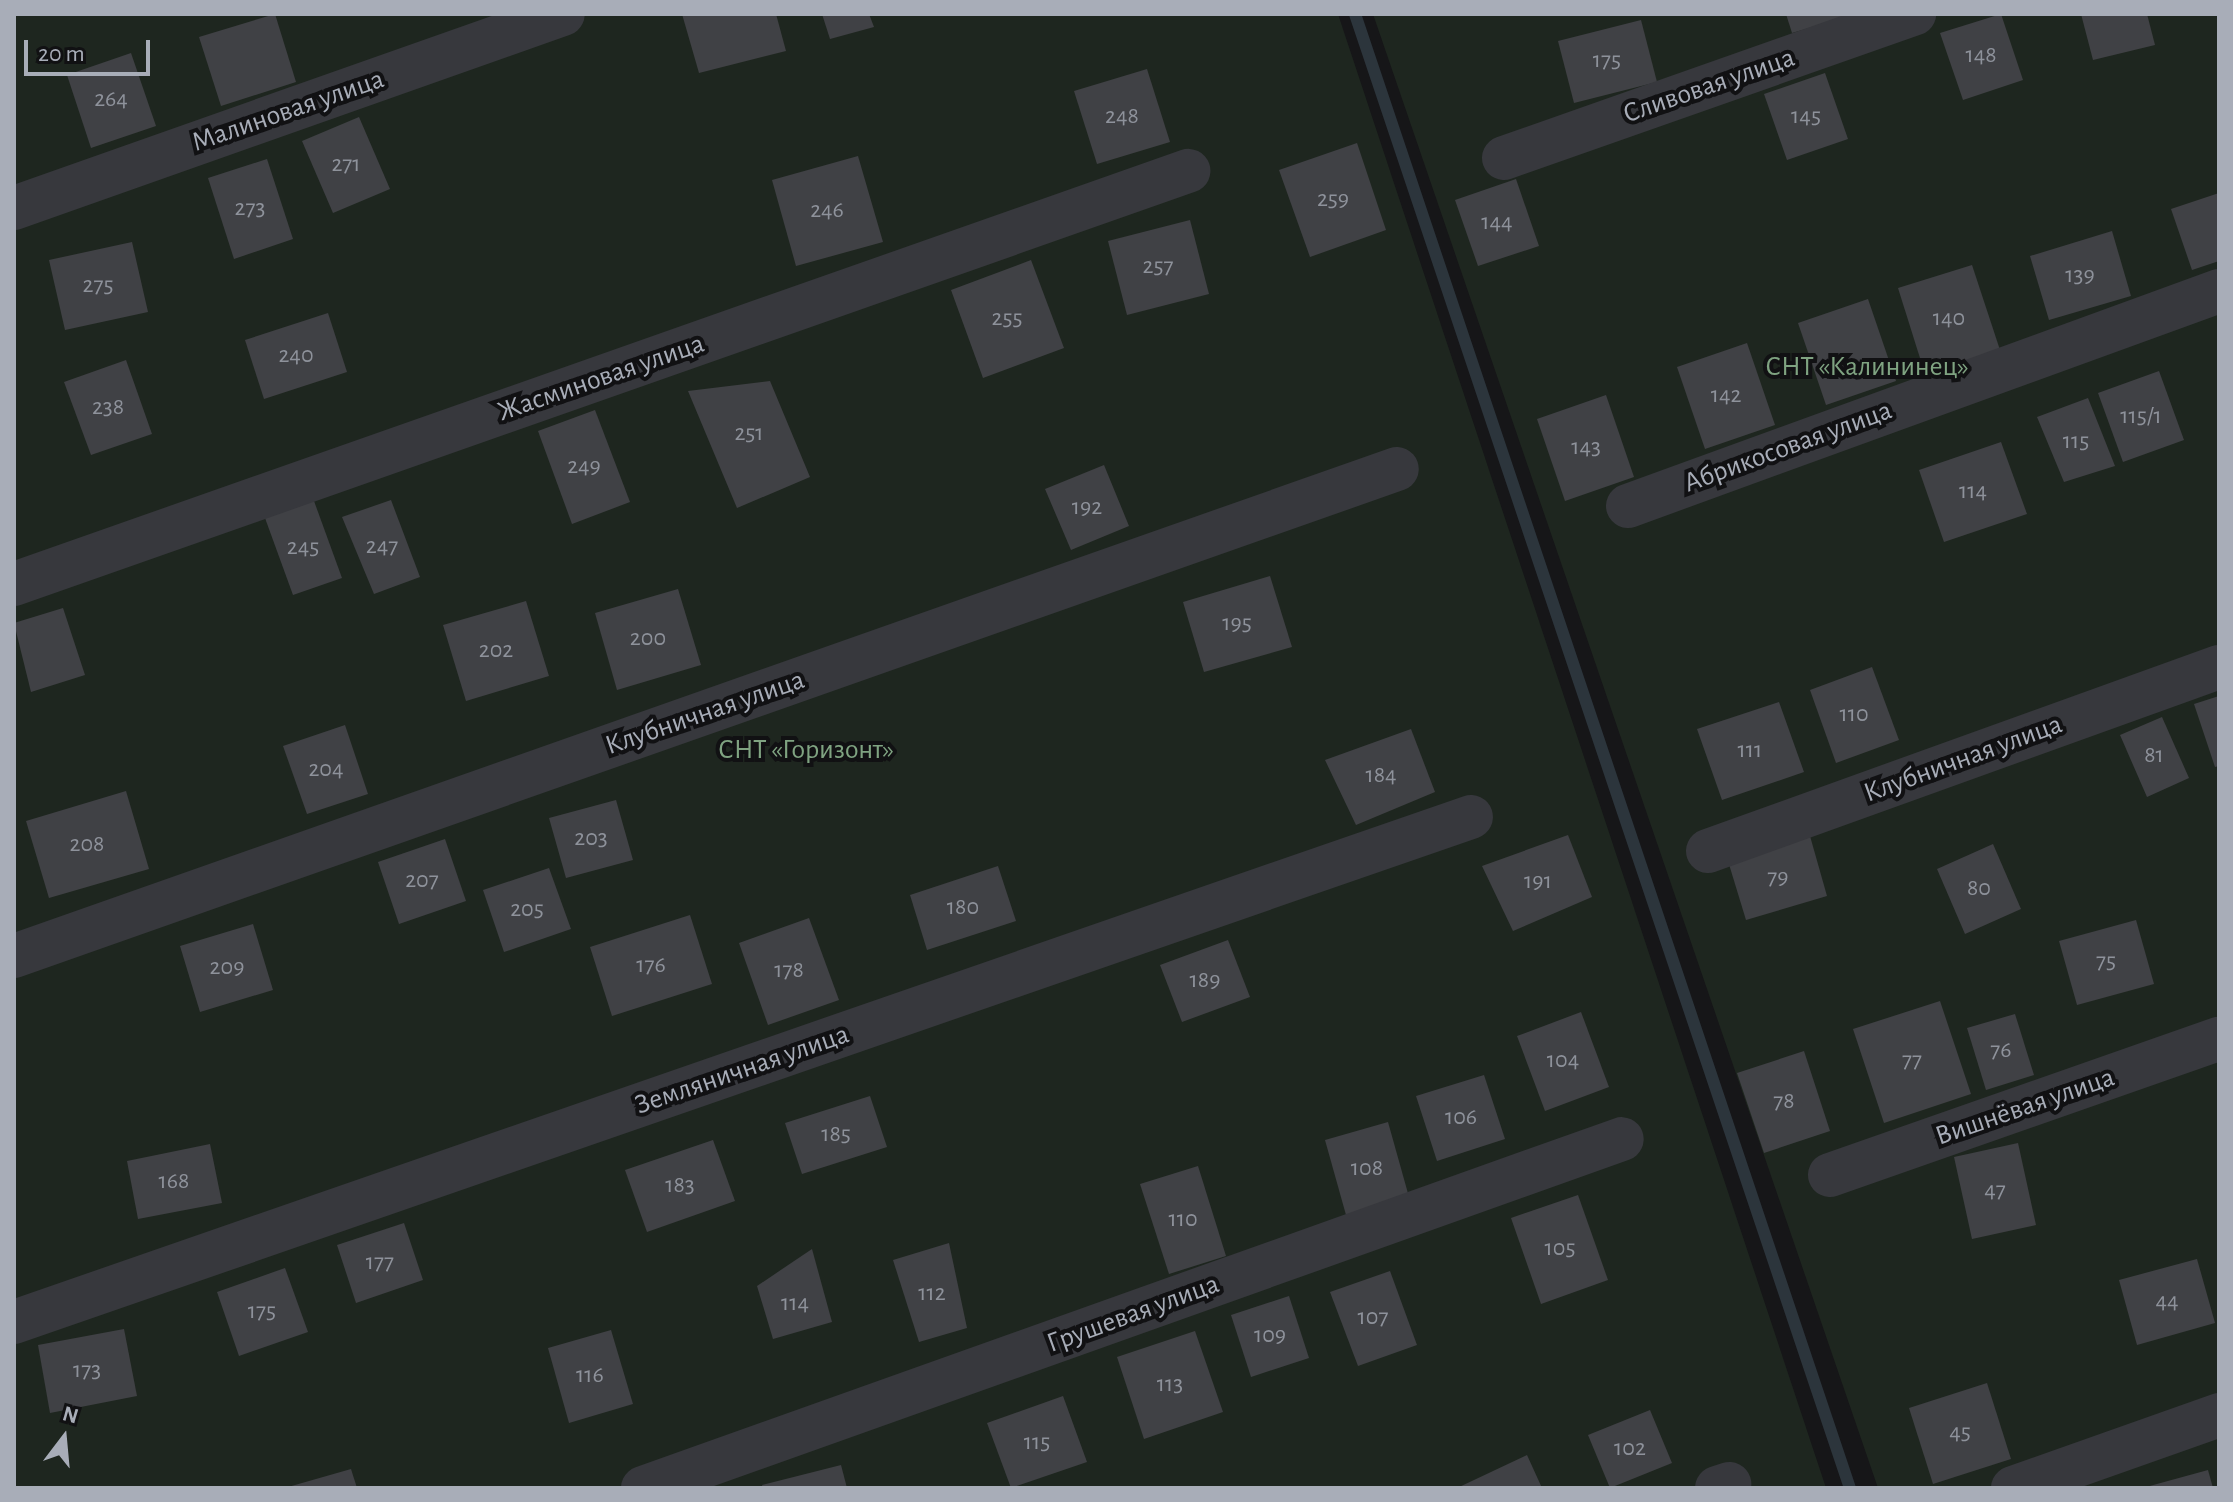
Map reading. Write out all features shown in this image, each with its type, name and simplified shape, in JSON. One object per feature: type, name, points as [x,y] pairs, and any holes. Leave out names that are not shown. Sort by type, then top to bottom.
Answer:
[{"type":"street","name":"Малиновая улица","points":[[14,208],[563,14]]},
{"type":"street","name":"Сливовая улица","points":[[1504,158],[1914,14]]},
{"type":"street","name":"Жасминовая улица","points":[[14,584],[1188,171]]},
{"type":"street","name":"Абрикосовая улица","points":[[1628,506],[2219,291]]},
{"type":"street","name":"Клубничная улица","points":[[14,956],[1397,469]]},
{"type":"street","name":"Клубничная улица","points":[[1708,851],[2219,667]]},
{"type":"street","name":"Земляничная улица","points":[[14,1322],[1471,817]]},
{"type":"street","name":"Вишнёвая улица","points":[[1830,1175],[2219,1039]]},
{"type":"street","name":"Грушевая улица","points":[[643,1488],[1622,1139]]},
{"type":"street","points":[[2013,1488],[2219,1415]]},
{"type":"green space","name":"СНТ «Горизонт»","points":[[14,14],[1338,14],[1826,1488],[14,1488]]},
{"type":"green space","name":"СНТ «Калининец»","points":[[1373,14],[2219,14],[2219,1488],[1878,1488]]},
{"type":"building","points":[[275,14],[296,82],[221,106],[199,37]]},
{"type":"building","points":[[682,14],[776,14],[786,51],[699,73]]},
{"type":"building","points":[[822,14],[869,14],[874,27],[830,39]]},
{"type":"building","points":[[1786,14],[1854,14],[1854,15],[1792,33]]},
{"type":"building","points":[[2001,14],[2023,80],[1963,100],[1940,33]]},
{"type":"building","points":[[2081,14],[2147,14],[2155,45],[2093,60]]},
{"type":"building","points":[[1641,20],[1657,82],[1574,103],[1558,41]]},
{"type":"building","points":[[131,53],[156,126],[91,148],[67,75]]},
{"type":"building","points":[[1147,69],[1170,142],[1097,164],[1074,91]]},
{"type":"building","points":[[1825,73],[1848,139],[1787,160],[1764,94]]},
{"type":"building","points":[[359,117],[390,189],[333,213],[302,141]]},
{"type":"building","points":[[1357,143],[1386,230],[1310,257],[1279,170]]},
{"type":"building","points":[[858,156],[883,242],[796,266],[772,180]]},
{"type":"building","points":[[267,159],[293,239],[234,259],[208,178]]},
{"type":"building","points":[[1516,179],[1539,246],[1478,266],[1455,200]]},
{"type":"building","points":[[2219,193],[2219,261],[2192,270],[2171,209]]},
{"type":"building","points":[[1190,220],[1209,294],[1127,315],[1108,241]]},
{"type":"building","points":[[2112,231],[2131,296],[2049,320],[2030,256]]},
{"type":"building","points":[[132,242],[148,312],[65,330],[49,260]]},
{"type":"building","points":[[1031,260],[1064,348],[983,378],[951,290]]},
{"type":"building","points":[[1972,265],[2000,350],[1925,374],[1898,288]]},
{"type":"building","points":[[1868,299],[1896,381],[1826,405],[1798,323]]},
{"type":"building","points":[[328,313],[347,372],[264,399],[245,340]]},
{"type":"building","points":[[1747,343],[1775,425],[1705,449],[1677,367]]},
{"type":"building","points":[[126,360],[152,434],[91,455],[64,382]]},
{"type":"building","points":[[2159,371],[2184,440],[2123,462],[2098,393]]},
{"type":"building","points":[[770,381],[810,477],[737,508],[688,391]]},
{"type":"building","points":[[1606,395],[1634,477],[1565,501],[1537,419]]},
{"type":"building","points":[[2088,398],[2115,466],[2064,482],[2037,417]]},
{"type":"building","points":[[595,410],[630,502],[572,524],[538,431]]},
{"type":"building","points":[[2001,442],[2027,514],[1944,542],[1919,470]]},
{"type":"building","points":[[1104,465],[1129,526],[1071,550],[1045,489]]},
{"type":"building","points":[[391,500],[420,577],[374,594],[342,517]]},
{"type":"building","points":[[314,501],[342,578],[293,595],[265,518]]},
{"type":"building","points":[[1270,576],[1292,647],[1204,672],[1183,602]]},
{"type":"building","points":[[678,589],[701,665],[617,690],[595,613]]},
{"type":"building","points":[[526,601],[549,676],[466,701],[443,625]]},
{"type":"building","points":[[63,608],[85,675],[31,692],[14,623]]},
{"type":"building","points":[[1872,667],[1899,740],[1836,763],[1810,690]]},
{"type":"building","points":[[2219,696],[2219,766],[2215,767],[2194,704]]},
{"type":"building","points":[[1779,702],[1804,772],[1722,800],[1697,729]]},
{"type":"building","points":[[2162,717],[2189,778],[2147,797],[2120,735]]},
{"type":"building","points":[[345,725],[368,794],[307,814],[283,746]]},
{"type":"building","points":[[1411,729],[1435,792],[1356,825],[1325,760]]},
{"type":"building","points":[[126,791],[149,869],[49,898],[26,821]]},
{"type":"building","points":[[616,800],[633,860],[566,878],[549,818]]},
{"type":"building","points":[[1568,835],[1592,897],[1513,931],[1482,866]]},
{"type":"building","points":[[1810,836],[1827,896],[1746,920],[1728,861]]},
{"type":"building","points":[[445,839],[466,901],[399,924],[378,862]]},
{"type":"building","points":[[1993,844],[2021,909],[1965,934],[1937,869]]},
{"type":"building","points":[[998,866],[1016,921],[927,950],[910,895]]},
{"type":"building","points":[[549,868],[571,929],[504,952],[483,890]]},
{"type":"building","points":[[690,915],[712,984],[612,1016],[590,947]]},
{"type":"building","points":[[809,918],[839,1000],[768,1025],[739,943]]},
{"type":"building","points":[[2136,920],[2154,984],[2077,1005],[2059,941]]},
{"type":"building","points":[[253,924],[273,990],[200,1012],[180,946]]},
{"type":"building","points":[[1228,940],[1250,997],[1182,1022],[1160,965]]},
{"type":"building","points":[[1940,1001],[1971,1094],[1884,1123],[1853,1029]]},
{"type":"building","points":[[1581,1012],[1609,1087],[1545,1111],[1517,1036]]},
{"type":"building","points":[[2015,1014],[2034,1075],[1986,1090],[1967,1028]]},
{"type":"building","points":[[1804,1051],[1830,1131],[1764,1153],[1737,1073]]},
{"type":"building","points":[[1484,1075],[1505,1139],[1437,1161],[1416,1096]]},
{"type":"building","points":[[870,1096],[887,1147],[802,1174],[785,1123]]},
{"type":"building","points":[[1388,1122],[1409,1197],[1346,1215],[1325,1140]]},
{"type":"building","points":[[713,1140],[735,1201],[647,1232],[625,1170]]},
{"type":"building","points":[[2018,1143],[2036,1225],[1972,1239],[1954,1157]]},
{"type":"building","points":[[210,1144],[222,1203],[138,1219],[127,1161]]},
{"type":"building","points":[[1198,1166],[1226,1256],[1169,1274],[1140,1184]]},
{"type":"building","points":[[1578,1195],[1608,1280],[1541,1304],[1511,1218]]},
{"type":"building","points":[[404,1223],[423,1280],[356,1303],[337,1245]]},
{"type":"building","points":[[949,1243],[967,1328],[919,1342],[893,1260]]},
{"type":"building","points":[[812,1249],[832,1322],[773,1339],[757,1286]]},
{"type":"building","points":[[2197,1259],[2215,1323],[2137,1345],[2119,1280]]},
{"type":"building","points":[[285,1268],[308,1332],[239,1356],[217,1292]]},
{"type":"building","points":[[1390,1271],[1417,1345],[1358,1366],[1330,1292]]},
{"type":"building","points":[[1289,1296],[1309,1358],[1251,1377],[1231,1315]]},
{"type":"building","points":[[124,1329],[137,1396],[50,1413],[38,1345]]},
{"type":"building","points":[[611,1330],[633,1404],[569,1423],[548,1348]]},
{"type":"building","points":[[1195,1331],[1223,1412],[1144,1439],[1117,1357]]},
{"type":"building","points":[[1987,1383],[2011,1459],[1933,1484],[1909,1408]]},
{"type":"building","points":[[1063,1396],[1087,1462],[1011,1488],[987,1423]]},
{"type":"building","points":[[1650,1410],[1672,1463],[1610,1488],[1588,1435]]},
{"type":"building","points":[[1527,1455],[1542,1488],[1457,1488]]},
{"type":"building","points":[[841,1465],[847,1488],[763,1488],[762,1485]]},
{"type":"building","points":[[351,1469],[357,1488],[288,1488],[288,1487]]},
{"type":"building","points":[[2208,1470],[2213,1488],[2146,1488],[2146,1487]]},
{"type":"waterway","points":[[1355,14],[1850,1488]]}]
